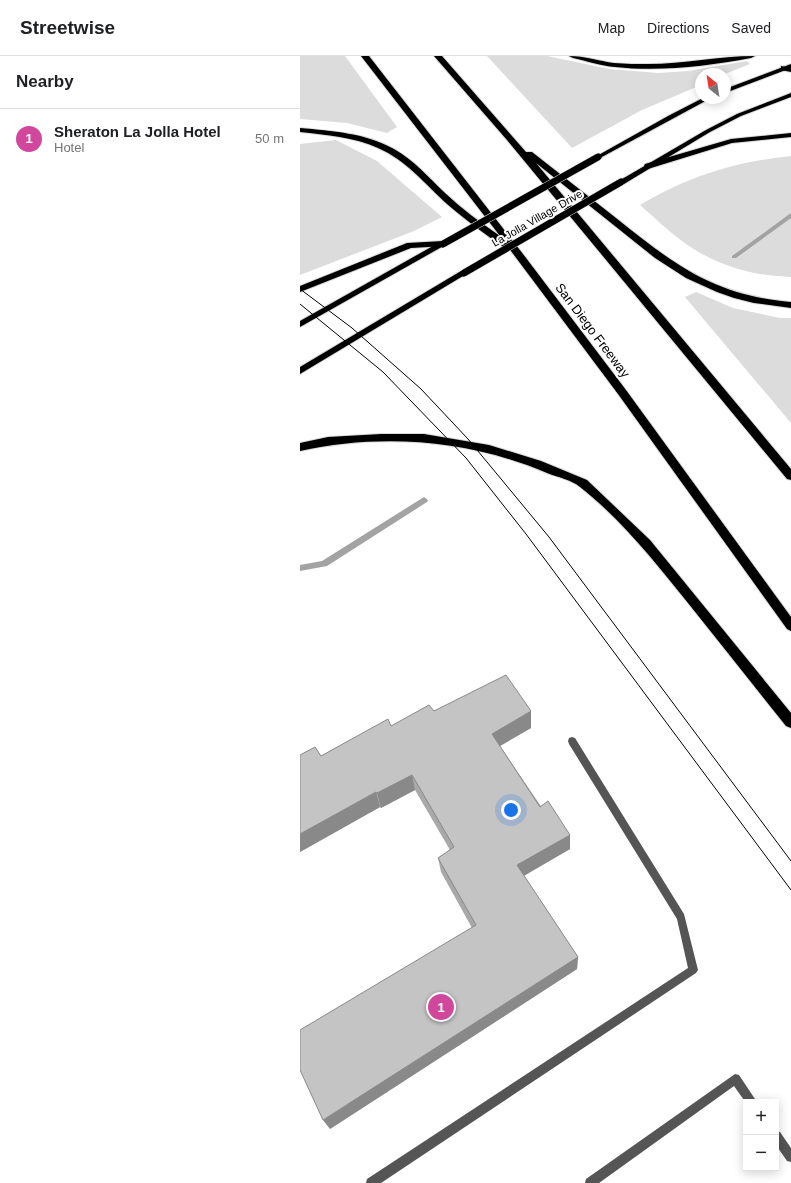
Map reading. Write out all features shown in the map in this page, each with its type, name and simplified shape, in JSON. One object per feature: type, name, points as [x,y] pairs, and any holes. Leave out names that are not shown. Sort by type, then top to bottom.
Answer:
[{"type":"highway","name":"San Diego Freeway","points":[[365,56],[520,256],[622,392],[791,626]]},
{"type":"highway","points":[[438,56],[510,138],[791,476]]},
{"type":"highway","points":[[573,56],[614,65],[656,67],[701,64],[751,56]]},
{"type":"highway","points":[[300,130],[337,134],[366,140],[396,154],[414,166],[450,202],[520,256]]},
{"type":"highway","points":[[648,166],[731,141],[791,135]]},
{"type":"highway","points":[[510,138],[658,256],[678,270],[709,286],[744,299],[791,305]]},
{"type":"highway","points":[[300,289],[410,245],[443,244]]},
{"type":"highway","points":[[300,447],[328,441],[381,438],[424,438],[488,449],[537,464],[582,483],[614,511],[646,543],[791,722]]},
{"type":"main road","points":[[731,89],[789,68]]},
{"type":"main road","name":"La Jolla Village Drive","points":[[300,371],[464,273],[733,118],[791,95]]},
{"type":"main road","name":"La Jolla Village Drive","points":[[300,324],[670,117],[696,104]]},
{"type":"lane","points":[[371,1183],[693,970],[681,917],[572,741]]},
{"type":"lane","points":[[590,1183],[736,1079],[750,1099]]},
{"type":"lane","points":[[779,1140],[791,1157]]},
{"type":"shaded area","points":[[300,56],[345,56],[397,127],[387,133],[347,123],[300,119]]},
{"type":"shaded area","points":[[487,56],[547,56],[609,69],[658,73],[695,70],[695,88],[642,110],[572,148]]},
{"type":"shaded area","points":[[747,61],[750,64],[731,72],[731,68],[706,68]]},
{"type":"shaded area","points":[[336,140],[377,161],[442,217],[414,231],[300,275],[300,144]]},
{"type":"shaded area","points":[[791,156],[791,277],[762,274],[734,268],[707,257],[676,237],[640,205],[695,178],[731,166]]},
{"type":"shaded area","points":[[696,292],[733,308],[780,318],[791,318],[791,423],[685,297]]},
{"type":"building","points":[[506,675],[531,711],[492,734],[540,807],[548,801],[570,835],[517,865],[578,957],[323,1120],[300,1070],[300,1030],[476,925],[438,858],[454,847],[412,775],[377,793],[376,792],[300,834],[300,755],[315,747],[321,756],[388,719],[391,726],[429,705],[434,711]]},
{"type":"waterway","points":[[734,257],[791,215]]},
{"type":"waterway","points":[[300,568],[324,564],[424,500]]},
{"type":"tram line","points":[[300,289],[352,328],[421,389],[468,439],[549,537],[791,861]]},
{"type":"tram line","points":[[300,304],[383,372],[466,458],[526,534],[791,890]]},
{"type":"place","name":"Sheraton La Jolla Hotel","points":[[441,1007]]}]
